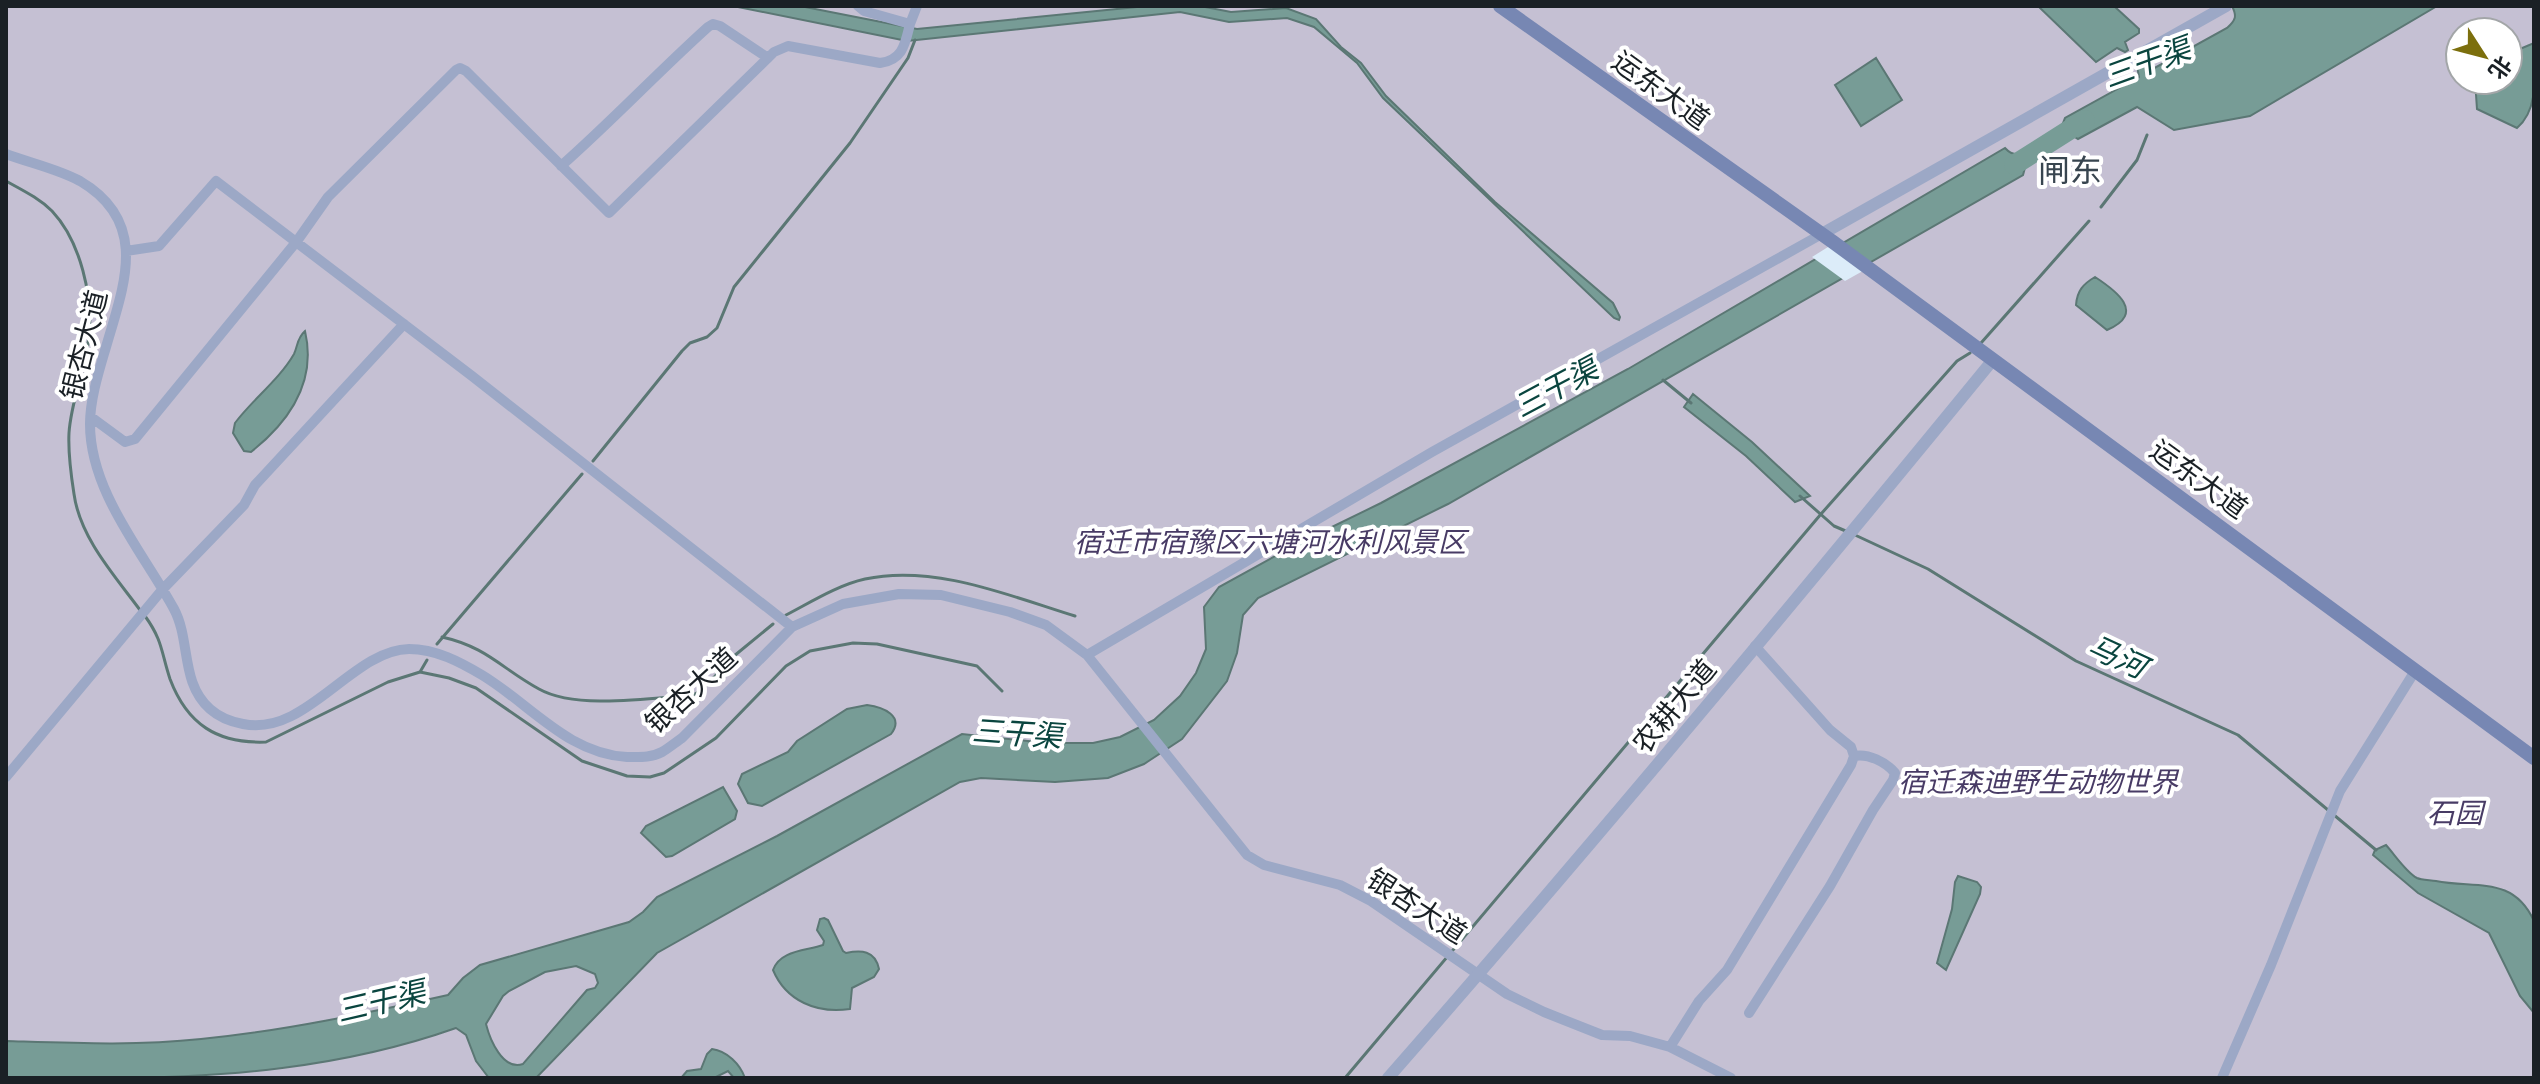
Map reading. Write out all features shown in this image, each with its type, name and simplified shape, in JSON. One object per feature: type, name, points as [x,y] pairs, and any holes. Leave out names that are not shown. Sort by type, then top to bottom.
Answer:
[{"type":"main road","name":"运东大道","points":[[1500,6],[1826,236]]},
{"type":"main road","name":"运东大道","points":[[1513,6],[2534,758]]},
{"type":"street","points":[[858,6],[864,11],[910,24]]},
{"type":"street","points":[[91,417],[125,442],[135,439],[297,241],[328,197],[460,68],[609,213],[768,58],[788,46],[880,63],[891,61],[903,49],[917,6]]},
{"type":"street","points":[[1087,655],[1432,452],[1826,236],[2226,6]]},
{"type":"street","points":[[561,166],[606,127],[666,64],[713,24],[768,58]]},
{"type":"street","name":"银杏大道","points":[[6,154],[77,180],[97,193],[118,217],[127,244],[125,282],[99,373],[91,417],[94,459],[125,531],[160,593],[176,612],[193,687],[210,709],[233,722],[256,727],[287,718],[376,659],[406,649],[430,651],[463,663],[576,743],[602,754],[652,756],[664,752],[682,738],[792,627],[843,604],[874,597],[941,595],[1010,612],[1046,625],[1087,655],[1247,855],[1269,866],[1340,885],[1371,901],[1507,994],[1544,1012],[1602,1035],[1630,1036],[1670,1047],[1731,1078]]},
{"type":"street","points":[[126,251],[159,246],[216,181],[792,627]]},
{"type":"street","points":[[6,777],[160,593],[244,505],[255,485],[404,324]]},
{"type":"street","name":"农耕大道","points":[[1388,1078],[1871,510],[1992,361]]},
{"type":"street","points":[[1670,1047],[1699,1001],[1727,970],[1854,756],[1851,747],[1830,730],[1755,646]]},
{"type":"street","points":[[2222,1078],[2340,791],[2415,671]]},
{"type":"street","points":[[1749,1013],[1893,780],[1895,773],[1889,766],[1861,755],[1854,756]]},
{"type":"green space","name":"宿迁市宿豫区六塘河水利风景区","points":[[6,6],[2534,6],[2534,1078],[6,1078]]},
{"type":"shaded area","points":[[733,6],[800,6],[917,29],[1147,6],[1200,6],[1231,12],[1286,8],[1316,19],[1341,47],[1361,63],[1386,96],[1495,202],[1613,303],[1619,320],[1383,98],[1357,63],[1314,27],[1287,18],[1229,22],[1180,12],[907,41]]},
{"type":"shaded area","points":[[2038,6],[2114,6],[2139,29],[2139,33],[2125,42],[2128,50],[2125,52],[2117,48],[2096,62]]},
{"type":"shaded area","points":[[2232,6],[2437,6],[2250,116],[2174,130],[2137,107],[2078,139],[2070,134],[2063,136],[2060,131],[2065,118],[2139,77],[2137,66],[2143,63],[2151,70],[2227,28],[2235,18]]},
{"type":"shaded area","points":[[2534,43],[2534,89],[2529,111],[2517,128],[2477,109],[2476,96],[2524,96],[2524,47]]},
{"type":"shaded area","points":[[1876,58],[1902,100],[1861,126],[1835,85]]},
{"type":"shaded area","points":[[2005,148],[2015,154],[2033,149],[2038,157],[2026,164],[2023,175],[1448,504],[1258,598],[1243,615],[1237,653],[1227,681],[1182,739],[1144,764],[1108,778],[1055,782],[981,778],[960,782],[657,953],[536,1078],[489,1078],[476,1061],[466,1035],[456,1028],[370,1053],[238,1073],[43,1079],[6,1077],[6,1041],[128,1043],[232,1036],[356,1015],[448,995],[480,965],[629,922],[657,897],[777,836],[962,734],[1047,743],[1093,743],[1120,737],[1154,720],[1180,696],[1196,673],[1206,649],[1204,607],[1219,587],[1628,369]],"holes":[[[576,966],[595,974],[598,983],[595,988],[587,990],[523,1064],[509,1063],[498,1053],[486,1024],[509,991],[545,972]]]},
{"type":"shaded area","points":[[2095,277],[2118,295],[2126,309],[2119,323],[2107,330],[2076,305],[2081,288]]},
{"type":"shaded area","points":[[305,331],[307,367],[297,399],[265,440],[251,452],[244,451],[233,433],[235,423],[288,363]]},
{"type":"shaded area","points":[[1693,394],[1752,442],[1810,496],[1795,502],[1746,456],[1684,407]]},
{"type":"shaded area","points":[[867,705],[885,710],[894,717],[895,728],[891,734],[762,806],[748,803],[738,784],[742,774],[788,752],[797,741],[847,709]]},
{"type":"shaded area","points":[[723,787],[737,811],[735,819],[672,856],[666,857],[641,833],[646,826]]},
{"type":"shaded area","points":[[2386,845],[2417,878],[2504,890],[2525,906],[2534,921],[2534,1013],[2520,996],[2489,933],[2418,893],[2373,855],[2375,850]]},
{"type":"shaded area","points":[[1958,876],[1977,882],[1981,887],[1946,970],[1937,963]]},
{"type":"shaded area","points":[[820,919],[828,920],[843,951],[871,955],[879,969],[874,977],[852,988],[850,1009],[826,1009],[804,1003],[786,990],[773,970],[776,963],[787,955],[823,945],[824,941],[817,930]]},
{"type":"shaded area","points":[[712,1049],[732,1059],[745,1078],[734,1078],[728,1071],[714,1078],[681,1078],[687,1071],[701,1069]]},
{"type":"pier","points":[[1836,242],[1870,267],[1845,281],[1812,257]]},
{"type":"waterway","points":[[593,461],[682,351],[717,328],[734,287],[850,143],[908,58],[915,40]]},
{"type":"waterway","name":"三干渠","points":[[2014,165],[2085,120]]},
{"type":"waterway","points":[[2101,207],[2137,160],[2147,135]]},
{"type":"waterway","points":[[6,181],[52,211],[78,254],[87,288],[90,321],[69,433],[74,494],[83,526],[91,541],[140,610]]},
{"type":"waterway","points":[[1981,343],[2089,221]]},
{"type":"waterway","points":[[1345,1078],[1821,514],[1957,361],[1970,353]]},
{"type":"waterway","name":"马河","points":[[1663,380],[1691,403]]},
{"type":"waterway","points":[[437,644],[582,474]]},
{"type":"waterway","name":"马河","points":[[1800,496],[1834,526],[1848,532]]},
{"type":"waterway","name":"马河","points":[[1855,535],[1928,569],[2076,661],[2238,735],[2376,850]]},
{"type":"waterway","points":[[786,615],[845,585],[891,575],[972,584],[1075,616]]},
{"type":"waterway","points":[[145,616],[185,708],[206,728],[219,735],[249,742],[266,742],[388,682],[420,672],[476,688],[582,761],[627,776],[650,777],[664,773],[716,738],[786,666],[810,651],[853,643],[877,644],[977,666],[1002,691]]},
{"type":"waterway","points":[[442,637],[483,653],[539,689],[555,695],[614,701],[693,695],[773,624]]},
{"type":"waterway","points":[[420,672],[427,660]]},
{"type":"district","name":"闸东","points":[[2070,171]]},
{"type":"park label","name":"宿迁森迪野生动物世界","points":[[2038,782]]},
{"type":"park label","name":"石园","points":[[2455,813]]}]
